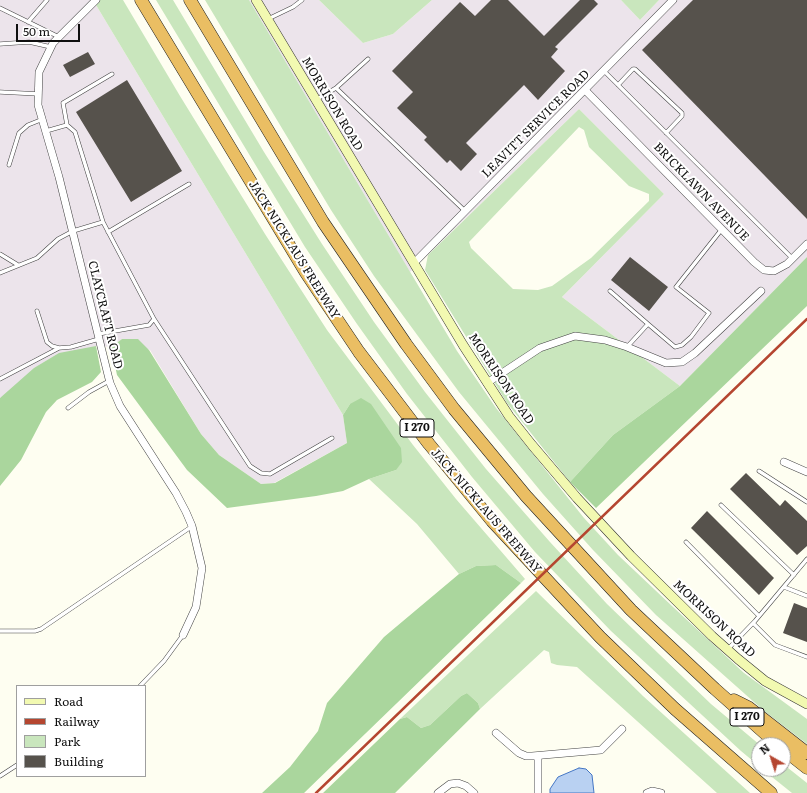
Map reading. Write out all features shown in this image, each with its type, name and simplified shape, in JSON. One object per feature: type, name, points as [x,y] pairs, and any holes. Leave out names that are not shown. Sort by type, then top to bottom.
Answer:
[{"type":"highway","name":"JACK NICKLAUS FREEWAY","points":[[141,0],[306,273],[359,352],[429,444],[492,521],[600,637],[675,709],[771,793]]},
{"type":"highway","name":"I 270","points":[[190,0],[324,222],[380,307],[450,403],[526,496],[631,610],[715,690],[769,737]]},
{"type":"highway","points":[[715,690],[748,707],[807,753]]},
{"type":"highway","points":[[791,755],[807,768]]},
{"type":"street","name":"MORRISON ROAD","points":[[256,0],[487,383],[523,433],[577,498],[631,556],[727,650],[764,681],[807,704]]},
{"type":"street","name":"LEAVITT SERVICE ROAD","points":[[414,263],[673,0]]},
{"type":"street","name":"CLAYCRAFT ROAD","points":[[95,1],[53,43],[39,72],[38,105],[73,230],[109,381],[120,406],[176,493],[192,526],[202,568],[196,607],[183,635]]},
{"type":"street","name":"BRICKLAWN AVENUE","points":[[585,90],[754,262],[764,270],[774,271],[787,264],[807,244]]},
{"type":"street","points":[[487,383],[540,348],[575,336],[605,340],[627,347],[666,363],[682,362],[695,354],[761,291]]},
{"type":"street","points":[[784,462],[807,472]]},
{"type":"street","points":[[496,733],[519,753],[526,756],[538,756],[594,752],[601,750],[622,729]]},
{"type":"street","points":[[538,756],[538,793]]},
{"type":"street","points":[[438,793],[450,784],[458,783],[466,786],[474,793]]},
{"type":"street","points":[[647,793],[652,791],[661,793]]},
{"type":"lane","points":[[28,22],[47,0]]},
{"type":"lane","points":[[268,19],[293,7],[302,0]]},
{"type":"lane","points":[[0,8],[59,37]]},
{"type":"lane","points":[[0,44],[29,42],[51,48]]},
{"type":"lane","points":[[316,100],[336,88],[368,59]]},
{"type":"lane","points":[[618,85],[633,69],[636,69],[682,113],[682,116],[666,133]]},
{"type":"lane","points":[[604,71],[792,258]]},
{"type":"lane","points":[[112,74],[63,103],[67,125],[75,132],[103,222],[154,319],[250,466],[261,473],[270,474],[332,438]]},
{"type":"lane","points":[[336,88],[465,211]]},
{"type":"lane","points":[[0,92],[38,94]]},
{"type":"lane","points":[[9,165],[19,133],[28,125],[43,119]]},
{"type":"lane","points":[[46,131],[67,125]]},
{"type":"lane","points":[[108,232],[189,184]]},
{"type":"lane","points":[[0,272],[37,258],[58,239],[73,230],[103,222]]},
{"type":"lane","points":[[610,292],[675,347],[679,347],[687,342],[709,313],[676,287],[722,229]]},
{"type":"lane","points":[[0,254],[18,265]]},
{"type":"lane","points":[[37,311],[47,342],[52,346],[59,348],[71,347],[99,337],[149,325],[154,319]]},
{"type":"lane","points":[[627,347],[648,324]]},
{"type":"lane","points":[[0,379],[59,348]]},
{"type":"lane","points":[[68,408],[90,392],[109,381]]},
{"type":"lane","points":[[759,471],[807,502]]},
{"type":"lane","points":[[722,505],[794,575]]},
{"type":"lane","points":[[0,631],[35,631],[41,629],[192,526]]},
{"type":"lane","points":[[686,542],[759,616]]},
{"type":"lane","points":[[727,650],[753,623],[807,559]]},
{"type":"lane","points":[[784,587],[807,596]]},
{"type":"lane","points":[[753,623],[775,645],[807,657]]},
{"type":"lane","points":[[141,685],[164,661],[183,635]]},
{"type":"lane","points":[[0,776],[16,766]]},
{"type":"shaded area","points":[[0,0],[93,0],[343,415],[347,443],[274,483],[261,484],[219,455],[201,434],[150,350],[122,339],[111,347],[96,346],[0,398]]},
{"type":"shaded area","points":[[249,0],[319,0],[363,43],[393,34],[432,0],[621,0],[640,20],[659,0],[807,0],[807,257],[680,386],[562,297],[664,194],[579,109],[410,272]]},
{"type":"green space","points":[[93,0],[123,0],[265,234],[327,330],[413,445],[456,499],[525,579],[521,583],[496,565],[476,566],[459,574],[417,524],[369,479],[396,470],[350,404],[343,415]]},
{"type":"green space","points":[[156,0],[173,0],[264,152],[322,244],[374,322],[425,392],[486,469],[607,604],[711,704],[751,737],[751,759],[611,631],[535,552],[472,477],[407,394],[305,247]]},
{"type":"green space","points":[[205,0],[249,0],[457,351],[496,408],[584,518],[618,555],[744,673],[807,719],[807,744],[763,710],[656,615],[593,550],[543,494],[459,392],[374,276],[331,210]]},
{"type":"green space","points":[[319,0],[432,0],[393,34],[363,43]]},
{"type":"green space","points":[[621,0],[659,0],[640,20]]},
{"type":"green space","points":[[579,109],[664,194],[562,297],[680,386],[613,435],[570,482],[507,403],[425,270],[428,255]],"holes":[[[579,127],[584,130],[589,147],[629,186],[649,194],[649,201],[591,258],[552,286],[538,290],[513,289],[471,248],[469,242]]]},
{"type":"green space","points":[[807,257],[807,306],[596,508],[570,482],[613,435],[680,386]]},
{"type":"green space","points":[[122,339],[138,339],[149,350],[201,434],[219,455],[261,484],[275,483],[347,443],[343,415],[350,404],[361,398],[371,404],[401,448],[402,462],[396,470],[369,479],[343,491],[227,508],[187,470],[117,375],[111,347]]},
{"type":"green space","points":[[96,346],[101,372],[92,382],[57,400],[46,412],[21,460],[0,486],[0,398],[34,368],[59,353]]},
{"type":"green space","points":[[496,565],[521,583],[304,793],[262,793],[290,767],[318,731],[327,703],[384,637],[459,574],[476,566]]},
{"type":"green space","points":[[536,591],[643,696],[750,793],[717,793],[577,667],[551,663],[549,652],[544,650],[480,709],[478,703],[467,693],[461,696],[430,725],[421,728],[407,717],[400,719]]},
{"type":"green space","points":[[467,693],[478,703],[480,709],[395,793],[323,793],[400,719],[407,717],[421,728],[430,725],[461,696]]},
{"type":"green space","points":[[791,770],[807,783],[807,793],[792,793],[772,777],[791,777]]},
{"type":"water","points":[[579,768],[586,769],[592,775],[594,793],[550,793],[550,789],[558,777]]},
{"type":"building","points":[[491,0],[508,0],[544,36],[580,0],[594,0],[598,4],[555,47],[558,49],[551,57],[565,71],[538,100],[524,85],[466,143],[477,154],[461,171],[450,160],[447,163],[424,140],[427,137],[397,108],[413,92],[392,71],[460,2],[475,16]]},
{"type":"building","points":[[693,0],[807,0],[807,219],[642,50]]},
{"type":"building","points":[[88,52],[95,64],[70,77],[63,65]]},
{"type":"building","points":[[127,80],[182,171],[131,202],[76,112]]},
{"type":"building","points":[[630,257],[668,287],[649,311],[611,280]]},
{"type":"building","points":[[746,473],[780,506],[785,500],[807,521],[807,546],[797,555],[730,489]]},
{"type":"building","points":[[707,511],[774,578],[759,595],[691,528]]},
{"type":"building","points":[[794,603],[807,608],[807,642],[783,633]]},
{"type":"railway","points":[[316,793],[807,319]]}]
